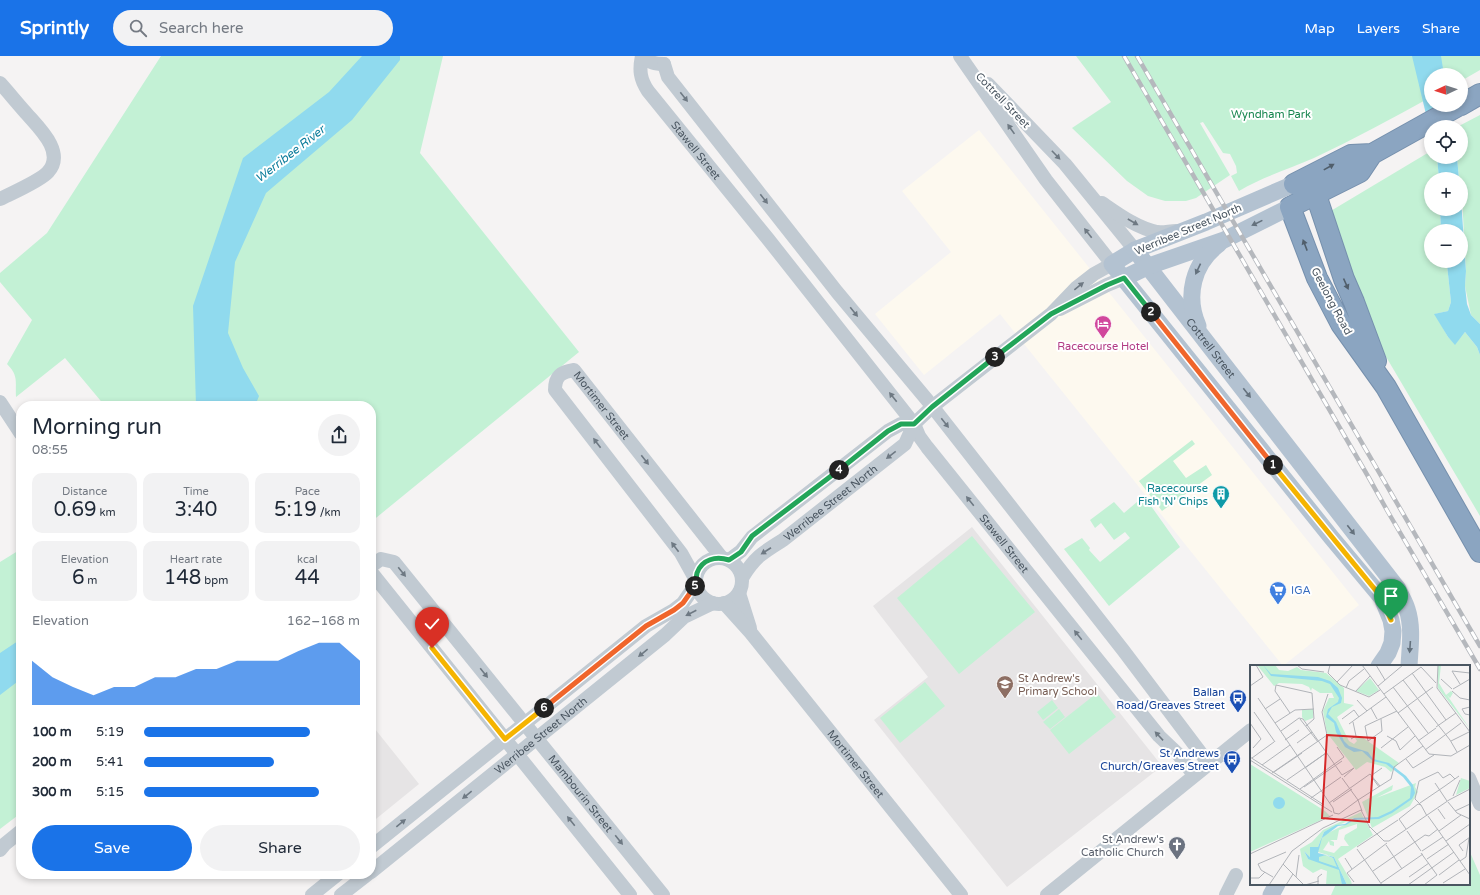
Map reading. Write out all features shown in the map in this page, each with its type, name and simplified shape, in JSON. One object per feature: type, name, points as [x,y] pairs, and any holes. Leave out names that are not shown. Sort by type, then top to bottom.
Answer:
[{"type":"highway","points":[[1468,101],[1480,94]]},
{"type":"highway","points":[[1294,184],[1351,155],[1372,154],[1448,112]]},
{"type":"highway","points":[[1290,207],[1360,172],[1372,154]]},
{"type":"highway","points":[[1294,184],[1316,194]]},
{"type":"highway","points":[[1290,207],[1294,184]]},
{"type":"highway","name":"Geelong Road","points":[[1316,194],[1344,279],[1386,387]]},
{"type":"highway","name":"Geelong Road","points":[[1290,207],[1317,278],[1341,324],[1386,387],[1480,552]]},
{"type":"main road","name":"Werribee Street North","points":[[1112,264],[1135,250],[1294,184]]},
{"type":"main road","name":"Werribee Street North","points":[[1124,278],[1149,266],[1224,240],[1290,207]]},
{"type":"main road","points":[[1206,340],[1197,324],[1194,312],[1194,281],[1198,268],[1204,259],[1213,248],[1224,240]]},
{"type":"main road","name":"Cottrell Street","points":[[1135,250],[1149,266],[1398,589],[1407,609],[1410,623],[1411,637],[1409,665]]},
{"type":"main road","name":"Cottrell Street","points":[[1112,264],[1331,537],[1382,598],[1391,620],[1393,631],[1392,643],[1388,653],[1380,665]]},
{"type":"main road","points":[[1326,496],[1333,526],[1331,537]]},
{"type":"main road","points":[[1271,895],[1276,885]]},
{"type":"street","name":"Stawell Street","points":[[1194,775],[1178,754],[1159,736],[927,447],[919,436],[914,424],[821,305],[648,91],[640,77],[642,56],[654,64],[667,60],[668,76],[837,292],[932,407],[1113,638],[1209,764]]},
{"type":"street","name":"Cottrell Street","points":[[961,56],[1065,164],[1135,250]]},
{"type":"street","name":"Cottrell Street","points":[[961,56],[1046,180],[1112,264]]},
{"type":"street","points":[[0,83],[47,137],[53,151],[54,160],[51,168],[44,176],[0,198]]},
{"type":"street","points":[[1089,193],[1116,212],[1149,230],[1159,232],[1184,230]]},
{"type":"street","points":[[768,239],[785,226]]},
{"type":"street","name":"Werribee Street North","points":[[742,578],[751,563],[762,553],[783,540],[905,444],[914,424],[932,407],[1051,314],[1076,288],[1094,274],[1112,264]]},
{"type":"street","name":"Werribee Street North","points":[[1051,314],[1107,285],[1124,278]]},
{"type":"street","points":[[821,305],[837,292]]},
{"type":"street","name":"Mortimer Street","points":[[696,582],[680,553],[555,390],[555,381],[558,377],[565,372],[574,370],[726,559]]},
{"type":"street","points":[[0,402],[16,426]]},
{"type":"street","name":"Werribee Street North","points":[[726,559],[741,552],[752,536],[888,431],[901,424],[914,424]]},
{"type":"street","points":[[714,558],[726,559],[735,564],[740,570],[742,586],[739,593],[734,598],[718,603],[702,596],[696,582],[697,572],[707,560],[714,558]]},
{"type":"street","name":"Mambourin Street","points":[[376,563],[382,559],[394,562],[663,895]]},
{"type":"street","points":[[376,578],[630,895]]},
{"type":"street","name":"Werribee Street North","points":[[376,843],[646,626],[683,603],[696,582]]},
{"type":"street","name":"Mortimer Street","points":[[739,593],[751,633]]},
{"type":"street","name":"Werribee Street North","points":[[376,868],[665,635],[684,617],[718,603]]},
{"type":"street","name":"Mortimer Street","points":[[718,603],[751,633],[961,895]]},
{"type":"street","points":[[1047,895],[1250,731]]},
{"type":"street","points":[[1470,780],[1480,804]]},
{"type":"street","points":[[0,850],[16,835]]},
{"type":"street","points":[[1226,895],[1236,875]]},
{"type":"street","points":[[314,894],[332,879]]},
{"type":"street","points":[[341,895],[362,879]]},
{"type":"street","points":[[314,894],[332,895]]},
{"type":"shaded area","points":[[979,130],[1359,605],[1284,665],[1282,665],[1000,314],[924,375],[875,314],[951,252],[902,191]]},
{"type":"shaded area","name":"St Andrew's Primary School","points":[[972,527],[1162,766],[1007,887],[874,720],[928,677],[873,606]]},
{"type":"shaded area","points":[[376,730],[419,784],[376,819]]},
{"type":"green space","points":[[161,56],[443,56],[420,153],[579,352],[376,518],[376,401],[101,401],[65,358],[16,397],[15,376],[7,364],[32,320],[0,282],[0,273],[47,233]]},
{"type":"green space","name":"Wyndham Park","points":[[1076,56],[1480,56],[1480,70],[1468,77],[1468,68],[1424,68],[1424,101],[1329,151],[1266,177],[1239,191],[1231,176],[1237,173],[1236,166],[1230,154],[1223,153],[1203,122],[1200,123],[1230,175],[1196,198],[1186,201],[1165,201],[1148,196],[1127,181],[1072,128],[1111,102]]},
{"type":"green space","points":[[1480,115],[1480,324],[1471,315],[1465,286],[1466,268],[1468,268],[1468,224],[1463,224],[1463,216],[1468,216],[1468,172],[1458,172],[1458,164],[1468,164],[1468,121]]},
{"type":"green space","points":[[1424,155],[1424,164],[1438,164],[1438,172],[1424,172],[1424,216],[1440,216],[1441,224],[1424,224],[1424,268],[1447,268],[1451,302],[1448,311],[1435,314],[1448,337],[1455,344],[1465,332],[1477,347],[1480,355],[1480,516],[1385,355],[1358,294],[1329,212]]},
{"type":"green space","points":[[1192,440],[1195,444],[1173,461],[1186,478],[1206,465],[1212,475],[1162,511],[1139,481]]},
{"type":"green space","points":[[1144,496],[1180,547],[1109,606],[1064,549],[1082,538],[1090,548],[1089,550],[1100,562],[1130,538],[1125,532],[1114,540],[1101,523],[1095,528],[1090,520],[1114,502],[1124,513]]},
{"type":"green space","points":[[972,536],[1035,612],[959,674],[897,598]]},
{"type":"green space","points":[[16,552],[16,817],[0,829],[0,562]]},
{"type":"green space","points":[[925,682],[945,706],[900,743],[880,718]]},
{"type":"green space","points":[[1097,693],[1116,717],[1069,754],[1050,730]]},
{"type":"green space","points":[[1052,700],[1058,708],[1043,720],[1037,712]]},
{"type":"green space","points":[[1059,709],[1065,717],[1050,729],[1043,722]]},
{"type":"green space","points":[[1470,852],[1480,875],[1480,895],[1331,895],[1336,885],[1470,885]]},
{"type":"water","name":"Werribee River","points":[[362,56],[400,56],[400,60],[352,120],[266,193],[235,262],[228,333],[243,368],[259,396],[257,401],[196,401],[193,306],[243,158],[329,92]]},
{"type":"water","points":[[1412,56],[1441,56],[1443,68],[1424,68],[1424,106]]},
{"type":"water","points":[[1425,112],[1450,112],[1451,120],[1427,120]]},
{"type":"water","points":[[1438,164],[1458,164],[1458,172],[1438,172]]},
{"type":"water","points":[[1440,216],[1462,216],[1463,224],[1441,224]]},
{"type":"water","points":[[1447,268],[1466,268],[1465,286],[1467,304],[1471,315],[1480,324],[1480,355],[1477,347],[1465,332],[1455,345],[1448,337],[1434,314],[1448,311],[1451,302]]},
{"type":"water","points":[[16,642],[16,683],[0,695],[0,653]]},
{"type":"railway","points":[[1124,56],[1480,669]]},
{"type":"railway","points":[[1137,56],[1480,646]]},
{"type":"place","name":"Racecourse Hotel","points":[[1103,339]]},
{"type":"place","name":"Racecourse Fish 'N' Chips","points":[[1221,509]]},
{"type":"place","name":"IGA","points":[[1278,605]]},
{"type":"place","name":"St Andrew's Primary School","points":[[1005,699]]},
{"type":"place","name":"Ballan Road/Greaves Street","points":[[1238,713]]},
{"type":"place","name":"St Andrews Church/Greaves Street","points":[[1232,774]]},
{"type":"place","name":"St Andrew's Catholic Church","points":[[1177,860]]},
{"type":"route","points":[[432,648],[505,739],[646,626],[683,603],[696,584],[697,572],[707,560],[722,558],[729,560],[741,552],[752,536],[888,431],[901,424],[914,424],[932,407],[1030,329],[1051,314],[1107,285],[1124,278],[1331,537],[1382,598],[1391,620]]}]
